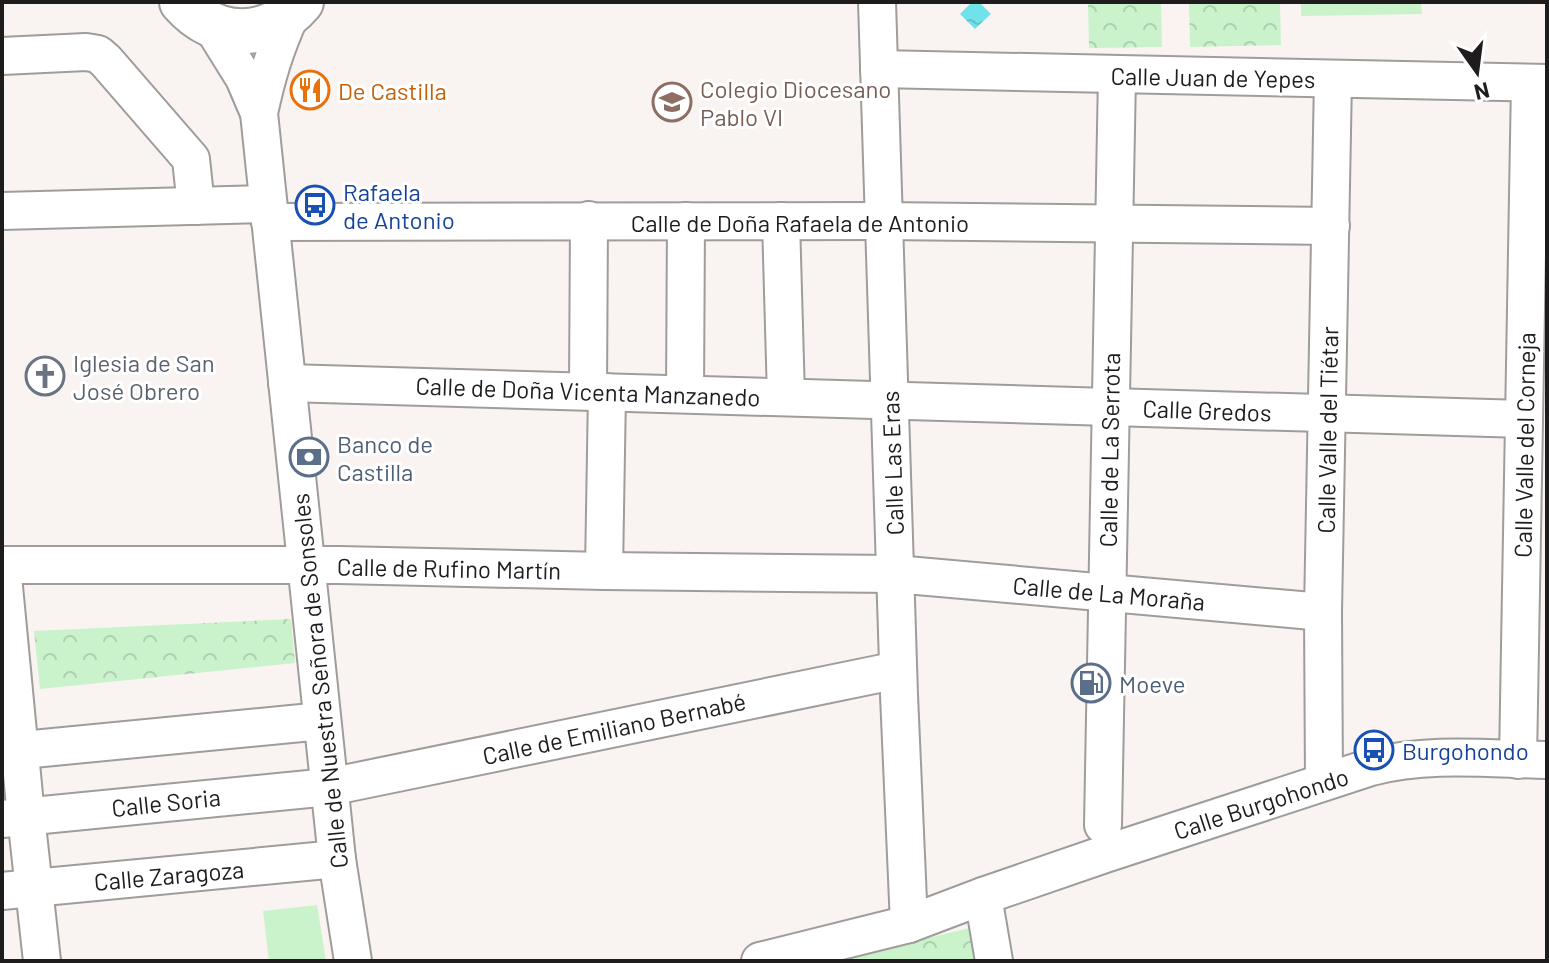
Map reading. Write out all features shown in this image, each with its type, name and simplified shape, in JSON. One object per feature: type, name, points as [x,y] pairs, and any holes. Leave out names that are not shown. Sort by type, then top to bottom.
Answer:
[{"type":"main road","points":[[197,14],[238,32],[266,28],[296,8]]},
{"type":"street","name":"Calle Las Eras","points":[[877,2],[909,924]]},
{"type":"street","name":"Calle de Nuestra Señora de Sonsoles","points":[[259,113],[275,48],[296,8]]},
{"type":"street","name":"Calle de Nuestra Señora de Sonsoles","points":[[197,14],[244,78],[259,113],[329,787],[353,961]]},
{"type":"street","points":[[2,56],[98,54],[191,159],[196,206]]},
{"type":"street","name":"Calle Juan de Yepes","points":[[879,69],[1538,83]]},
{"type":"street","name":"Calle de La Serrota","points":[[1103,825],[1117,75]]},
{"type":"street","name":"Calle Valle del Tiétar","points":[[1324,781],[1323,612],[1333,79]]},
{"type":"street","name":"Calle Valle del Corneja","points":[[1532,760],[1524,419],[1538,83]]},
{"type":"street","name":"Calle de Doña Rafaela de Antonio","points":[[2,211],[196,206],[269,213],[589,220],[1331,226]]},
{"type":"street","points":[[589,220],[604,571]]},
{"type":"street","points":[[685,394],[686,221]]},
{"type":"street","points":[[781,221],[786,397]]},
{"type":"street","name":"Calle de Doña Vicenta Manzanedo","points":[[287,383],[890,399]]},
{"type":"street","name":"Calle Gredos","points":[[890,399],[1524,419]]},
{"type":"street","name":"Calle de Rufino Martín","points":[[2,566],[306,565],[895,574]]},
{"type":"street","points":[[2,566],[18,889],[42,961]]},
{"type":"street","name":"Calle de La Moraña","points":[[895,574],[1323,612]]},
{"type":"street","name":"Calle de Emiliano Bernabé","points":[[329,787],[898,670]]},
{"type":"street","points":[[11,752],[322,721]]},
{"type":"street","name":"Calle Burgohondo","points":[[760,961],[909,924],[1324,781],[1393,761],[1418,758],[1532,760]]},
{"type":"street","name":"Calle Soria","points":[[14,817],[329,787]]},
{"type":"street","name":"Calle Zaragoza","points":[[18,889],[337,859]]},
{"type":"street","points":[[983,896],[994,961]]},
{"type":"green space","points":[[1161,2],[1162,47],[1089,48],[1088,3]]},
{"type":"green space","points":[[1280,2],[1281,45],[1190,47],[1189,4]]},
{"type":"green space","points":[[1301,2],[1421,2],[1422,14],[1301,16]]},
{"type":"green space","points":[[291,619],[295,663],[40,689],[34,631]]},
{"type":"green space","points":[[317,905],[326,961],[269,961],[263,911]]},
{"type":"green space","points":[[974,927],[980,961],[830,961]]},
{"type":"water","points":[[972,2],[979,2],[991,14],[975,29],[960,14]]},
{"type":"place","name":"De Castilla","points":[[310,90]]},
{"type":"place","name":"Colegio Diocesano Pablo VI","points":[[672,102]]},
{"type":"place","name":"Rafaela de Antonio","points":[[315,205]]},
{"type":"place","name":"Iglesia de San José Obrero","points":[[45,376]]},
{"type":"place","name":"Banco de Castilla","points":[[309,457]]},
{"type":"place","name":"Moeve","points":[[1091,683]]},
{"type":"place","name":"Burgohondo","points":[[1374,750]]}]
